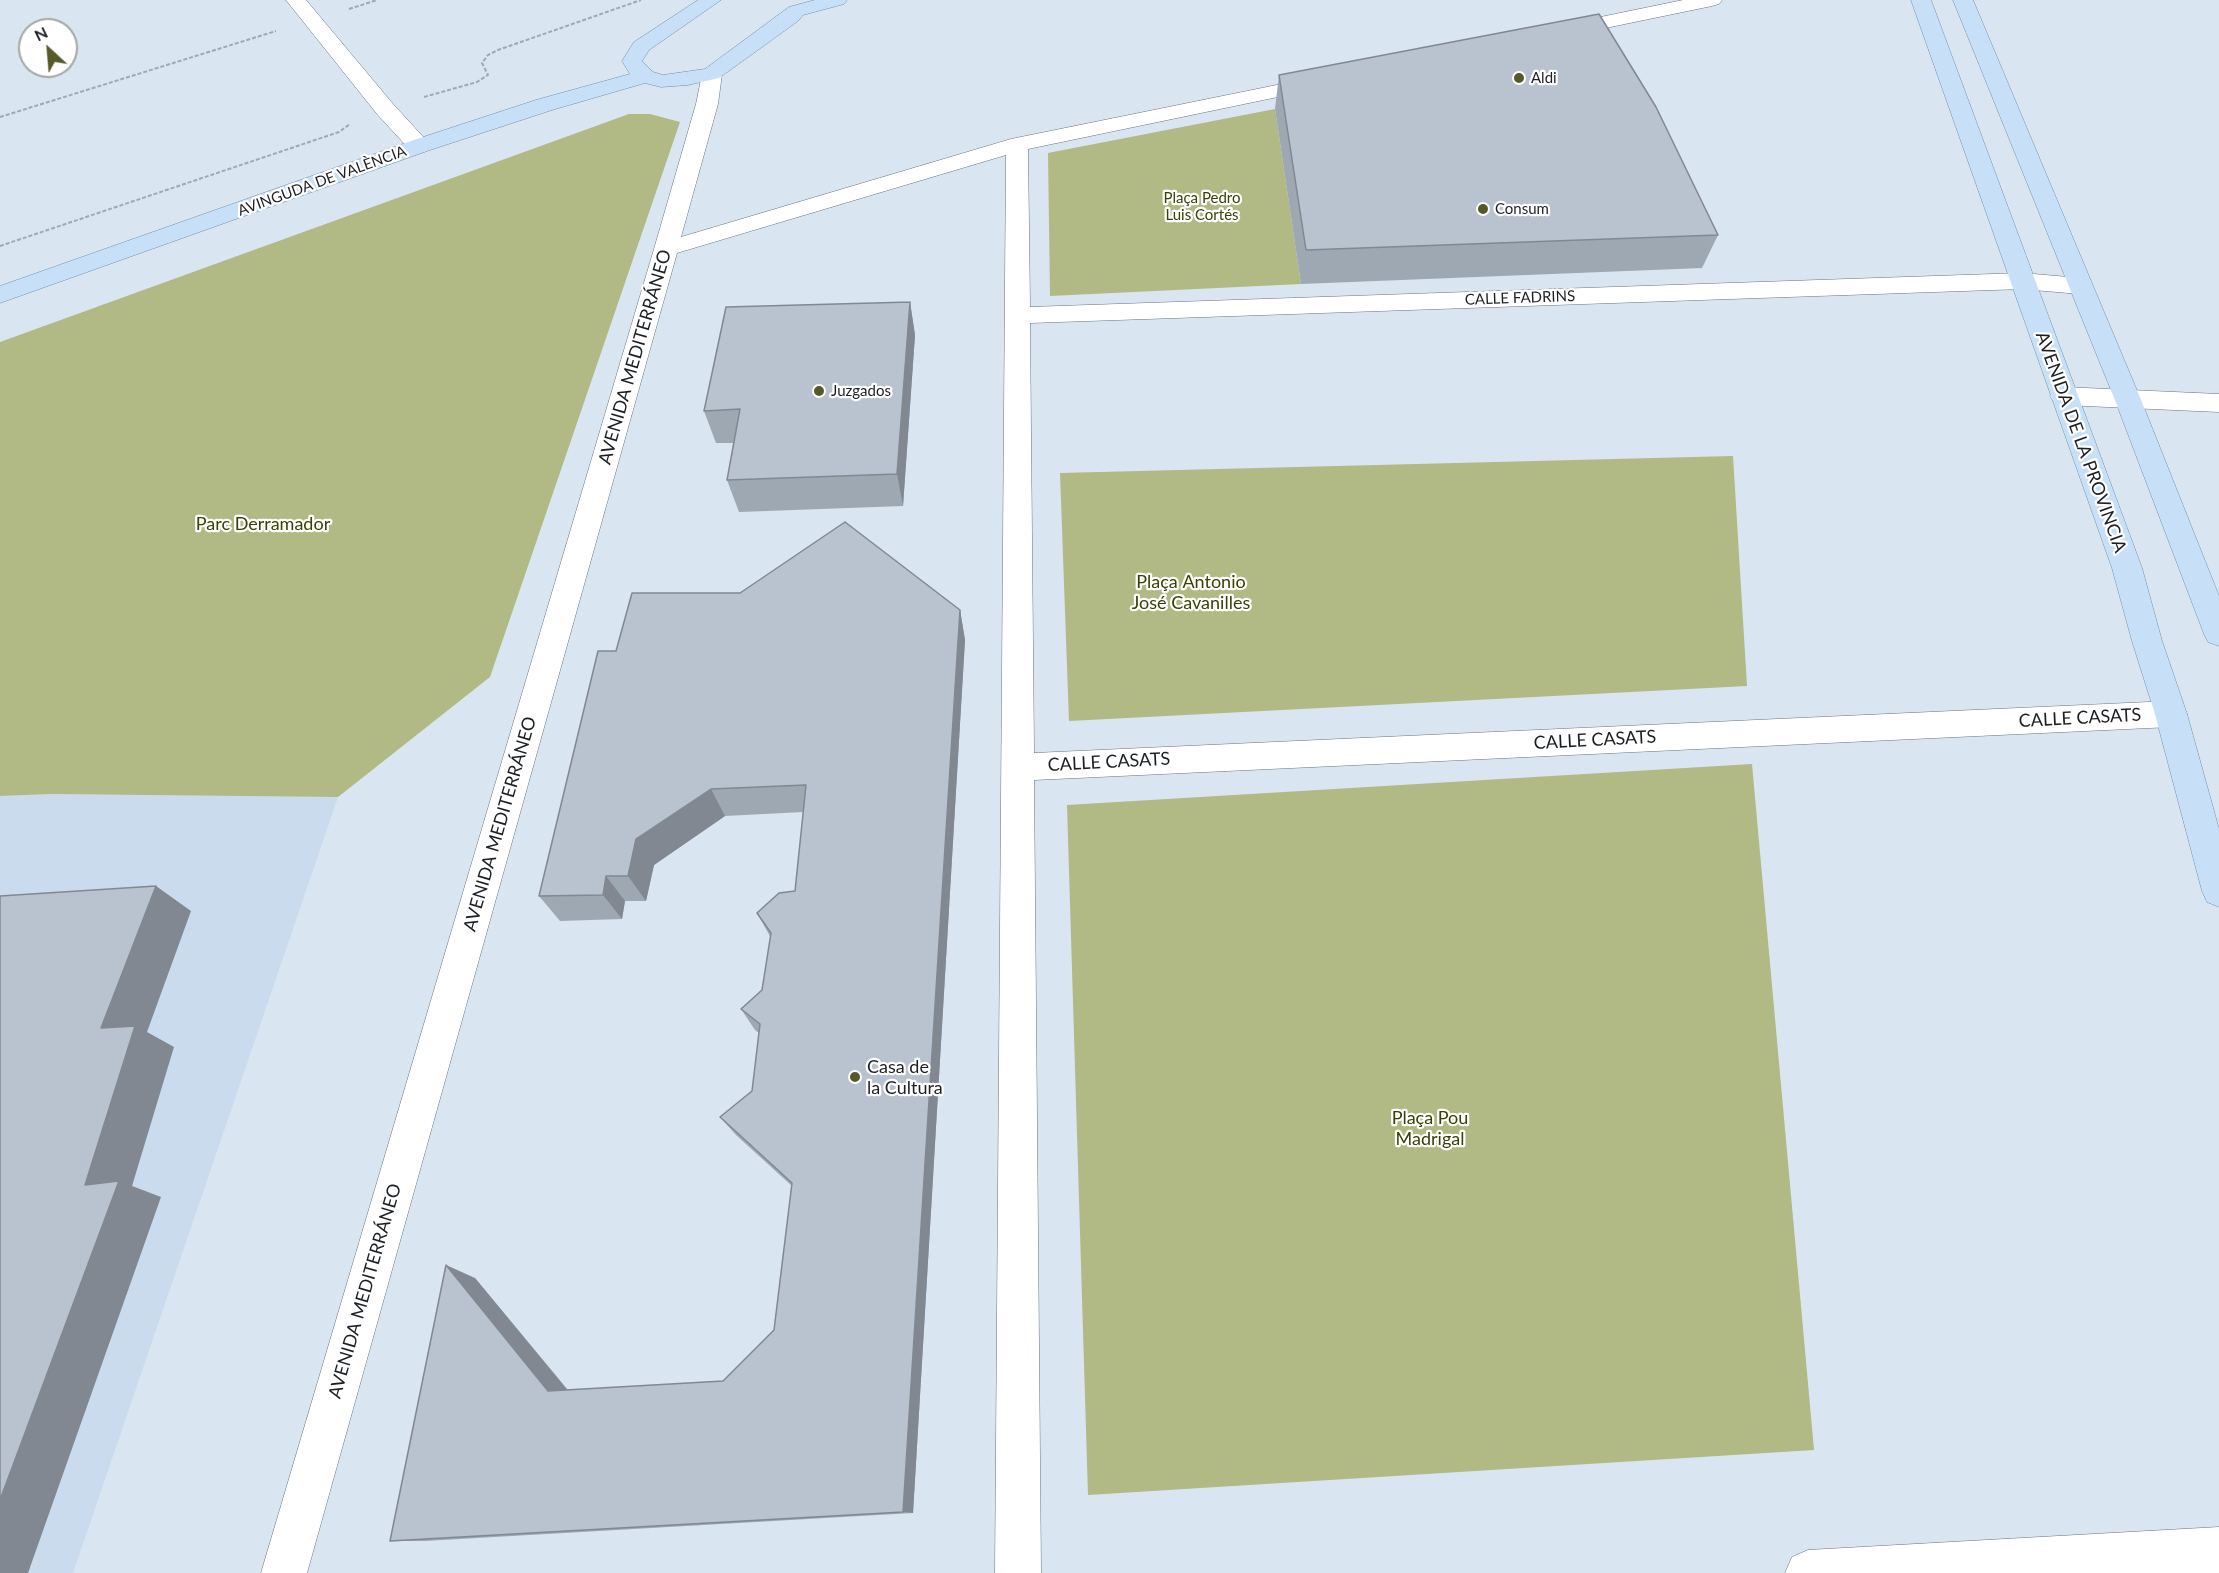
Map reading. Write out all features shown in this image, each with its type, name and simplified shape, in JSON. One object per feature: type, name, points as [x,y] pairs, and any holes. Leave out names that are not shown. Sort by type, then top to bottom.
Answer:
[{"type":"main road","points":[[614,62],[636,52],[711,0]]},
{"type":"main road","points":[[636,52],[632,64],[646,76],[668,81],[712,74],[791,17],[795,5],[837,0]]},
{"type":"main road","name":"AVENIDA DE LA PROVINCIA","points":[[1920,0],[2127,568],[2171,714],[2219,891]]},
{"type":"main road","points":[[1963,0],[2211,596],[2219,634]]},
{"type":"main road","points":[[419,146],[534,93],[593,71]]},
{"type":"main road","name":"AVINGUDA DE VALÈNCIA","points":[[0,295],[419,146],[544,105],[646,76]]},
{"type":"street","points":[[296,0],[385,109],[419,146]]},
{"type":"street","points":[[1538,36],[1712,0]]},
{"type":"street","name":"AVENIDA MEDITERRÁNEO","points":[[284,1573],[666,249],[707,104],[712,74]]},
{"type":"street","points":[[666,249],[1017,145],[1341,77]]},
{"type":"street","points":[[1017,145],[1018,1573]]},
{"type":"street","name":"CALLE FADRINS","points":[[1018,315],[2022,281],[2080,285]]},
{"type":"street","points":[[2063,396],[2219,403]]},
{"type":"street","name":"CALLE CASATS","points":[[1018,767],[2171,714]]},
{"type":"street","points":[[1808,1573],[1929,1569],[2219,1550]]},
{"type":"path","points":[[0,117],[377,0]]},
{"type":"path","points":[[0,246],[339,132],[346,126],[385,109],[477,82],[488,75],[482,63],[498,50],[641,0]]},
{"type":"shaded area","points":[[51,794],[338,797],[73,1573],[0,1573],[0,796]]},
{"type":"green space","name":"Plaça Pedro Luis Cortés","points":[[1275,109],[1301,284],[1050,296],[1048,153]]},
{"type":"green space","name":"Parc Derramador","points":[[629,114],[650,114],[680,122],[490,677],[338,797],[51,794],[0,796],[0,342]]},
{"type":"green space","name":"Plaça Antonio José Cavanilles","points":[[1733,456],[1747,686],[1069,721],[1060,473]]},
{"type":"green space","name":"Plaça Pou Madrigal","points":[[1752,764],[1814,1450],[1088,1495],[1067,805]]},
{"type":"building","points":[[1599,14],[1656,107],[1718,235],[1306,250],[1279,75]]},
{"type":"building","name":"Juzgados","points":[[910,302],[897,474],[727,480],[740,409],[704,411],[726,307]]},
{"type":"building","name":"Casa de la Cultura","points":[[845,522],[960,610],[903,1512],[390,1541],[446,1265],[548,1391],[723,1381],[774,1330],[792,1183],[720,1117],[752,1091],[760,1024],[741,1009],[762,990],[771,933],[757,913],[779,893],[795,891],[806,785],[711,789],[636,839],[628,876],[606,876],[603,895],[539,896],[598,651],[616,651],[632,593],[740,593]]},
{"type":"building","points":[[156,886],[101,1028],[135,1026],[85,1185],[119,1181],[0,1500],[0,896]]},
{"type":"place","name":"Aldi","points":[[1519,78]]},
{"type":"place","name":"Consum","points":[[1483,209]]},
{"type":"place","name":"Juzgados","points":[[819,391]]},
{"type":"place","name":"Casa de la Cultura","points":[[855,1077]]}]
